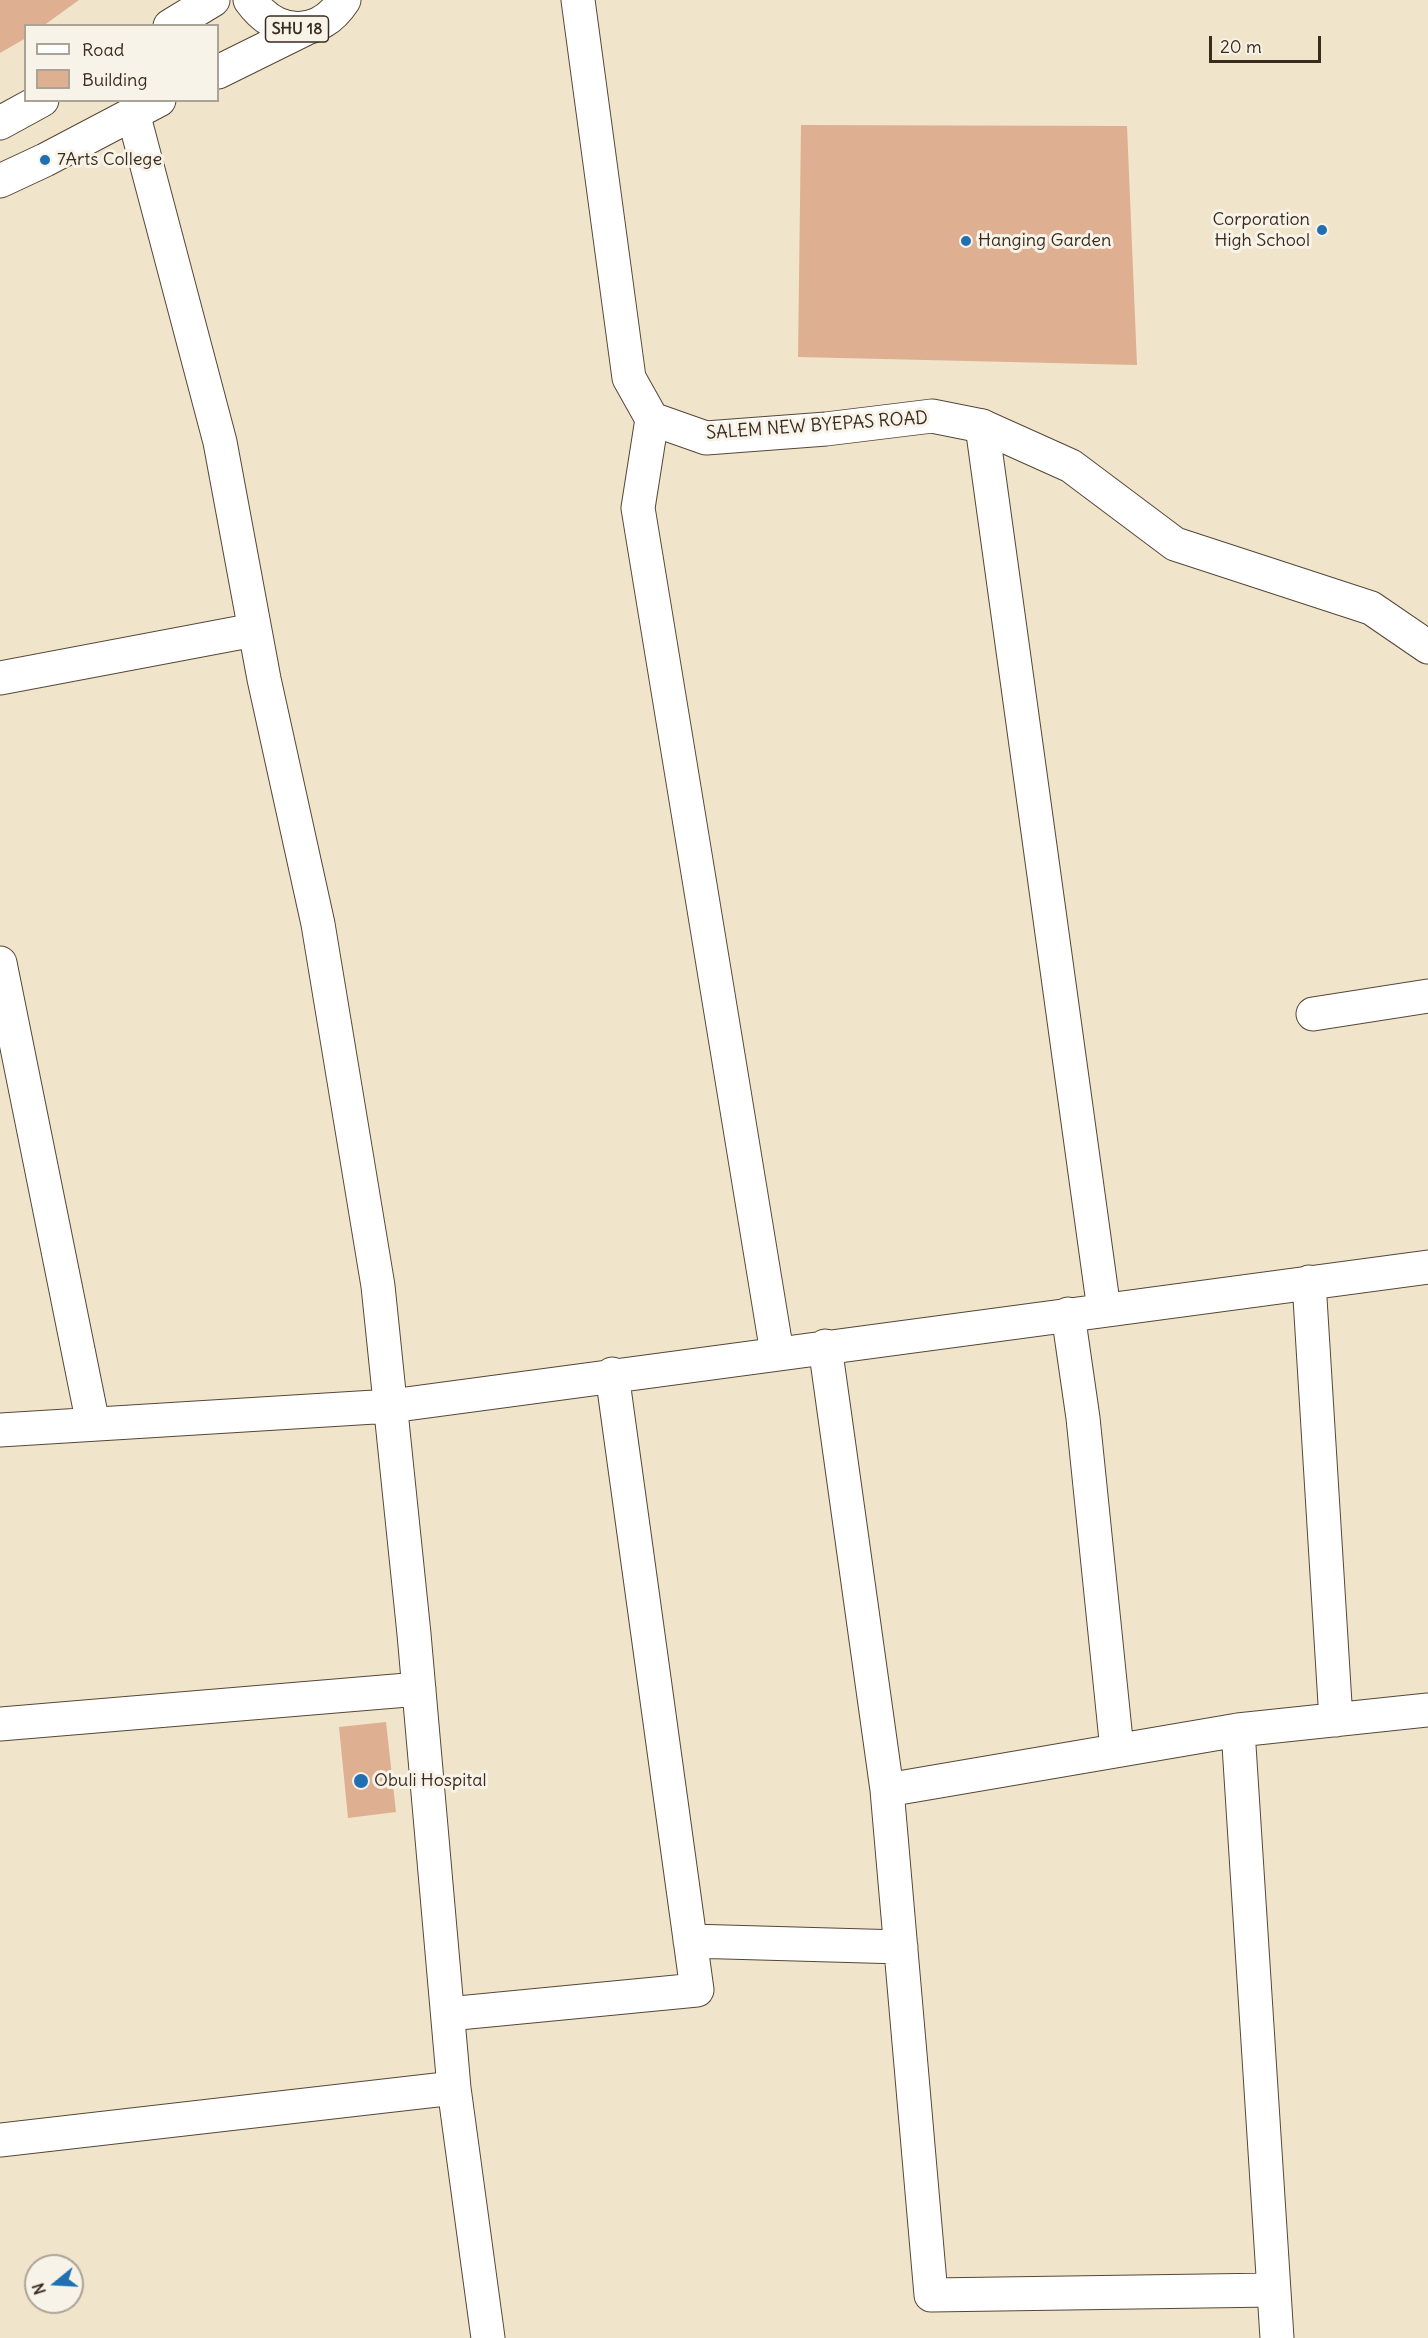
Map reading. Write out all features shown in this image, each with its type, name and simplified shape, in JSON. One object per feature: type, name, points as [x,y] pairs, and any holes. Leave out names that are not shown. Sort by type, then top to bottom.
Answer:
[{"type":"street","points":[[173,24],[213,0]]},
{"type":"street","name":"SHU 18","points":[[250,0],[272,23],[288,28],[305,29],[322,22],[340,6]]},
{"type":"street","points":[[340,6],[372,0]]},
{"type":"street","points":[[578,0],[629,378],[652,419],[638,508],[777,1353]]},
{"type":"street","points":[[219,72],[305,29]]},
{"type":"street","points":[[0,123],[38,102]]},
{"type":"street","points":[[0,181],[146,107],[220,442],[254,630],[318,924],[378,1286],[419,1689],[454,2088],[488,2338]]},
{"type":"street","name":"SALEM NEW BYEPAS ROAD","points":[[652,419],[706,438],[826,429],[932,416],[982,426],[1071,466],[1175,543],[1371,608],[1428,647]]},
{"type":"street","points":[[982,426],[1104,1310]]},
{"type":"street","points":[[0,678],[254,630]]},
{"type":"street","points":[[0,963],[93,1424]]},
{"type":"street","points":[[1313,1014],[1428,996]]},
{"type":"street","points":[[0,1430],[392,1406],[612,1374],[1428,1267]]},
{"type":"street","points":[[1309,1282],[1336,1720]]},
{"type":"street","points":[[1068,1314],[1084,1430],[1118,1750]]},
{"type":"street","points":[[825,1346],[887,1790],[932,2295],[1272,2290]]},
{"type":"street","points":[[448,2014],[697,1990],[612,1374]]},
{"type":"street","points":[[0,1724],[419,1689]]},
{"type":"street","points":[[887,1790],[1238,1730],[1428,1710]]},
{"type":"street","points":[[1238,1730],[1276,2338]]},
{"type":"street","points":[[690,1941],[901,1947]]},
{"type":"street","points":[[0,2140],[454,2088]]},
{"type":"building","points":[[0,0],[79,0],[46,24],[24,24],[24,39],[0,53]]},
{"type":"building","name":"Hanging Garden","points":[[801,125],[1127,126],[1137,365],[798,357]]},
{"type":"building","points":[[386,1722],[396,1812],[348,1818],[339,1727]]},
{"type":"place","name":"7Arts College","points":[[45,160]]},
{"type":"place","name":"Corporation High School","points":[[1322,230]]},
{"type":"place","name":"Hanging Garden","points":[[966,241]]},
{"type":"place","name":"Obuli Hospital","points":[[361,1781]]}]
